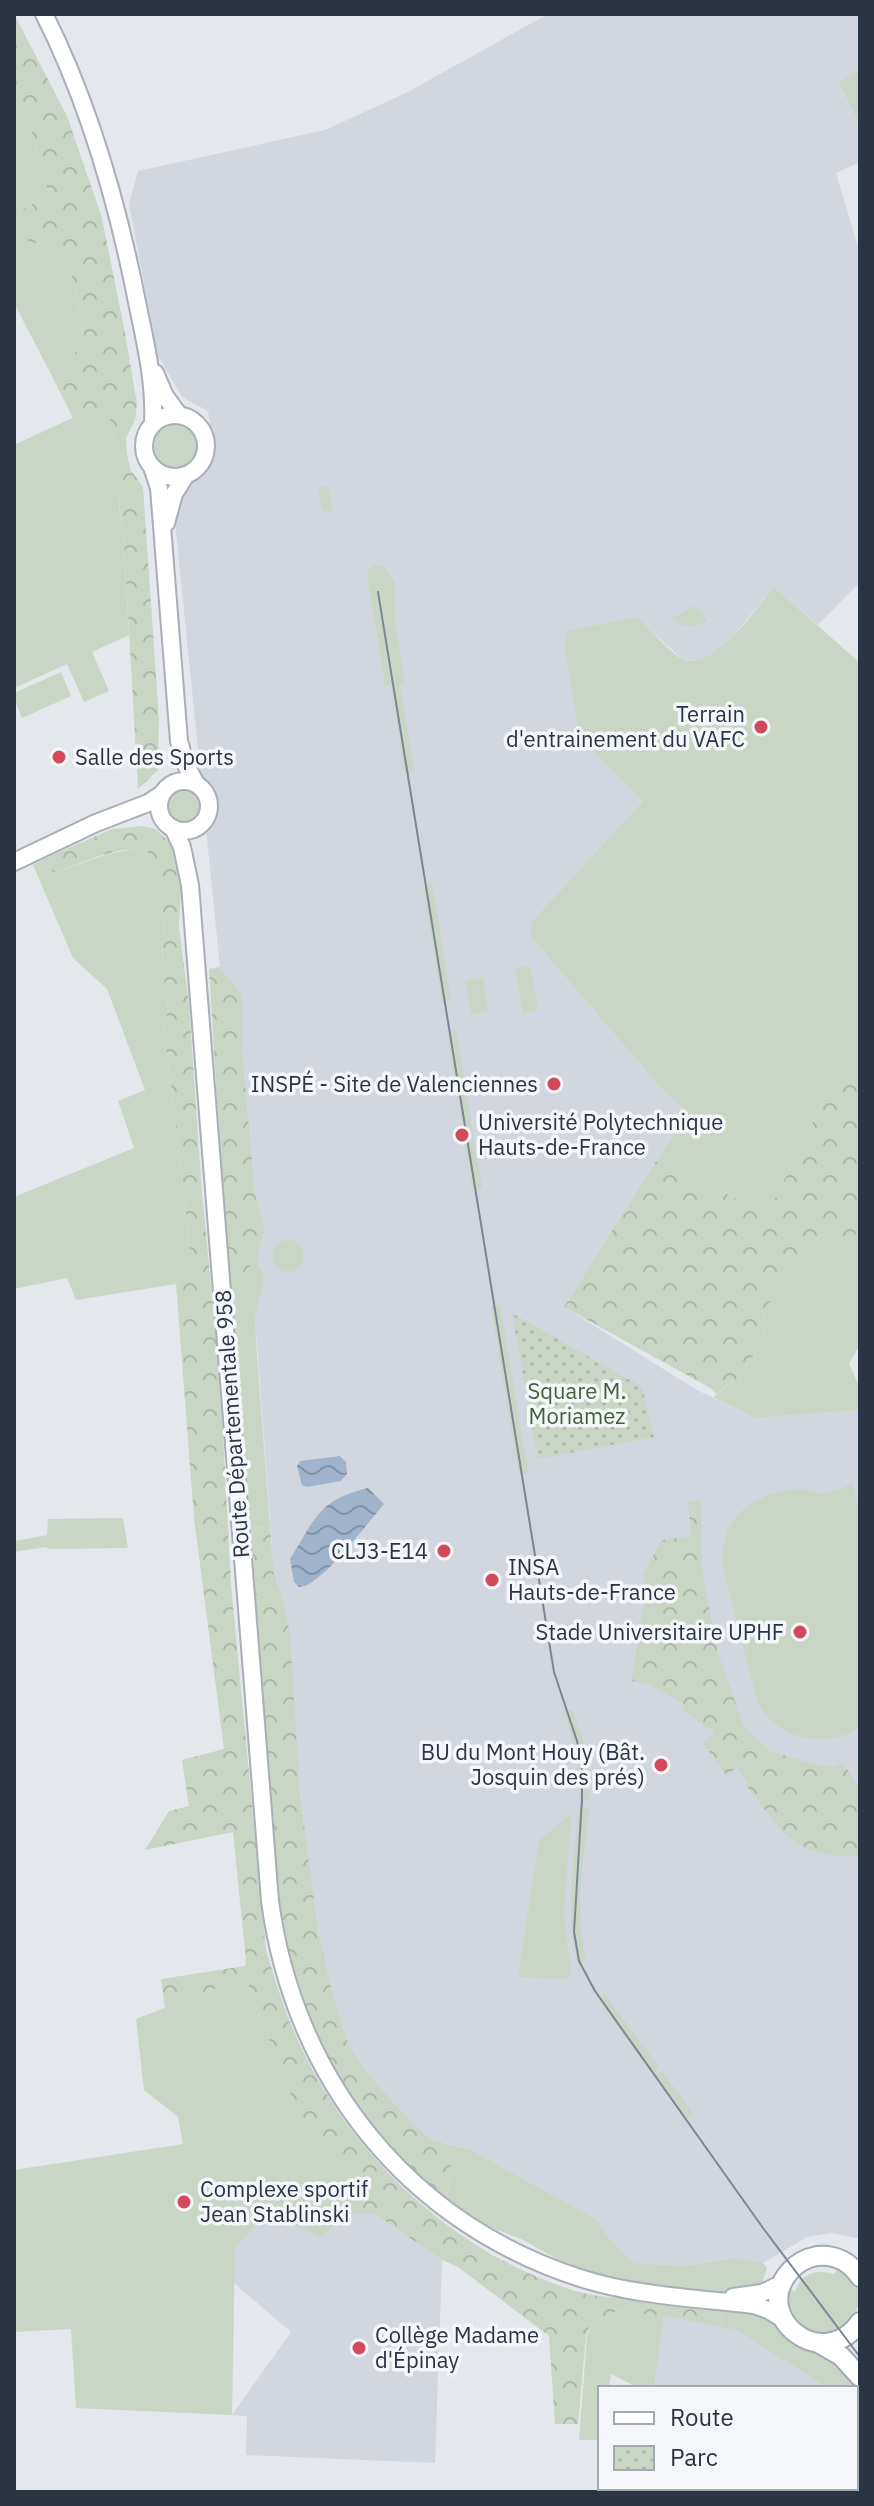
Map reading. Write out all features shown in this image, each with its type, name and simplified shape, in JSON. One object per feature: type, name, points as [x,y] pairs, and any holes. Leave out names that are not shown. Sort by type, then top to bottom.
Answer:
[{"type":"main road","points":[[32,14],[94,141]]},
{"type":"main road","points":[[44,14],[74,80],[124,241],[147,349],[153,423]]},
{"type":"main road","points":[[147,349],[165,396],[179,415]]},
{"type":"main road","points":[[113,817],[146,817],[187,831],[207,816],[209,803],[206,793],[196,784],[188,769],[179,741],[159,488],[143,445],[153,423],[167,416],[179,415],[198,425],[206,441],[201,462],[186,475],[172,499],[163,536]]},
{"type":"main road","points":[[152,467],[168,476],[186,475]]},
{"type":"main road","points":[[170,826],[159,809],[179,741]]},
{"type":"main road","points":[[14,862],[144,805],[182,781],[196,784]]},
{"type":"main road","name":"Route Départementale 958","points":[[190,885],[199,825]]},
{"type":"main road","name":"Route Départementale 958","points":[[170,826],[182,847],[190,885],[269,1892],[280,1961],[300,2020],[333,2087],[374,2142],[429,2196],[466,2223],[501,2244],[561,2271],[630,2290],[707,2299]]},
{"type":"main road","points":[[840,2259],[859,2250]]},
{"type":"main road","points":[[783,2319],[779,2302],[781,2284],[791,2269],[803,2260],[822,2256],[840,2259],[860,2277]]},
{"type":"main road","points":[[707,2299],[762,2293],[781,2284]]},
{"type":"main road","points":[[707,2299],[758,2306],[783,2319],[797,2336],[841,2356],[860,2377]]},
{"type":"main road","points":[[818,2343],[841,2339],[860,2322]]},
{"type":"shaded area","name":"Université Polytechnique Hauts-de-France","points":[[548,14],[860,14],[860,70],[838,83],[860,126],[860,162],[836,173],[860,254],[860,582],[818,625],[774,587],[721,650],[697,661],[682,659],[637,618],[580,738],[643,801],[532,923],[531,937],[660,1087],[690,1113],[564,1307],[697,1390],[755,1418],[860,1410],[860,2236],[831,2233],[807,2237],[763,2263],[735,2258],[683,2266],[635,2263],[616,2247],[596,2219],[471,2150],[433,2140],[415,2126],[367,2072],[349,2046],[332,1991],[318,1929],[300,1795],[282,1596],[274,1574],[255,1317],[263,1285],[263,1274],[258,1263],[265,1228],[255,1194],[242,1047],[242,996],[220,967],[175,522],[185,490],[203,474],[213,444],[208,411],[182,397],[158,356],[129,204],[138,171],[325,130],[406,93]]},
{"type":"shaded area","name":"Collège Madame d'Épinay","points":[[267,2213],[322,2238],[343,2214],[375,2214],[442,2260],[435,2463],[246,2455],[247,2416],[232,2415],[291,2332],[234,2283],[235,2248]]},
{"type":"shaded area","points":[[664,2316],[736,2330],[824,2386],[654,2386]]},
{"type":"shaded area","points":[[858,2410],[860,2492],[830,2492],[858,2490]]},
{"type":"green space","points":[[14,14],[67,116],[102,218],[137,404],[135,420],[126,438],[114,443],[107,403],[73,418],[57,386],[84,336],[74,281],[56,246],[29,242],[17,227],[18,212],[49,195],[14,80]]},
{"type":"green space","points":[[860,70],[860,126],[838,82]]},
{"type":"green space","points":[[14,80],[49,195],[18,212],[29,242],[56,246],[74,281],[84,336],[57,386],[14,303]]},
{"type":"green space","points":[[107,402],[114,443],[126,438],[131,472],[125,468],[118,497],[129,635],[92,652],[109,691],[84,702],[67,664],[14,688],[14,445]]},
{"type":"green space","points":[[174,422],[191,429],[198,446],[191,463],[174,470],[157,463],[150,446],[157,429]]},
{"type":"green space","points":[[126,468],[143,487],[159,720],[158,770],[138,789],[124,543],[115,469]]},
{"type":"green space","points":[[328,486],[332,510],[322,512],[318,488]]},
{"type":"green space","points":[[374,565],[384,567],[395,583],[395,624],[405,682],[400,683],[414,772],[405,773],[391,685],[385,685],[367,576]]},
{"type":"green space","points":[[774,587],[860,663],[860,1070],[833,1081],[767,1215],[658,1158],[689,1113],[660,1087],[531,937],[531,923],[643,801],[580,738],[565,647],[567,631],[637,617],[673,653],[691,661],[705,658],[732,637]]},
{"type":"green space","points":[[695,606],[708,620],[689,626],[672,618]]},
{"type":"green space","points":[[61,672],[71,696],[22,718],[14,693]]},
{"type":"green space","points":[[184,789],[196,794],[201,806],[196,818],[184,823],[172,818],[167,806],[172,794]]},
{"type":"green space","points":[[141,826],[156,829],[170,843],[177,859],[181,885],[179,927],[189,1005],[202,1193],[220,1378],[231,1584],[266,1950],[301,2047],[324,2089],[351,2129],[416,2200],[454,2230],[495,2256],[538,2277],[583,2293],[656,2300],[722,2311],[720,2327],[617,2311],[591,2323],[586,2336],[578,2424],[555,2424],[549,2336],[458,2267],[442,2260],[375,2214],[343,2214],[364,2192],[307,2137],[245,1977],[165,2008],[161,1979],[245,1966],[246,1960],[233,1832],[145,1850],[169,1811],[189,1806],[182,1760],[224,1749],[194,1518],[176,1284],[190,1247],[164,1028],[168,1009],[162,965],[164,917],[148,852],[139,849],[115,852],[53,873],[46,858],[112,829]]},
{"type":"green space","points":[[140,848],[149,852],[164,917],[162,965],[168,1009],[164,1028],[190,1247],[176,1284],[76,1300],[67,1278],[14,1289],[14,1197],[134,1148],[118,1101],[145,1090],[107,989],[73,958],[33,865],[46,858],[53,873],[108,854]]},
{"type":"green space","points":[[432,883],[451,1000],[442,1002],[423,885]]},
{"type":"green space","points":[[530,966],[538,1010],[523,1013],[515,968]]},
{"type":"green space","points":[[220,967],[242,995],[242,1047],[255,1194],[265,1228],[258,1263],[251,1264],[246,1273],[228,1277],[209,969]]},
{"type":"green space","points":[[483,978],[488,1011],[471,1014],[465,981]]},
{"type":"green space","points":[[456,1031],[482,1188],[473,1190],[447,1032]]},
{"type":"green space","points":[[860,1070],[860,1231],[845,1243],[823,1234],[800,1253],[763,1313],[765,1339],[738,1378],[716,1394],[564,1307],[658,1158],[767,1215],[833,1081]]},
{"type":"green space","points":[[860,1231],[860,1344],[849,1364],[860,1388],[860,1410],[755,1418],[713,1397],[738,1378],[765,1339],[763,1313],[800,1253],[823,1234],[845,1242]]},
{"type":"green space","points":[[288,1240],[299,1245],[304,1256],[299,1267],[288,1272],[277,1267],[272,1256],[277,1245]]},
{"type":"green space","points":[[258,1263],[263,1274],[263,1285],[255,1317],[270,1527],[251,1528],[228,1277],[246,1273],[251,1264]]},
{"type":"green space","points":[[500,1304],[528,1473],[519,1474],[491,1306]]},
{"type":"green space","name":"Square M. Moriamez","points":[[512,1313],[642,1387],[654,1437],[538,1459]]},
{"type":"green space","name":"Stade Universitaire UPHF","points":[[853,1484],[860,1510],[860,1728],[831,1738],[802,1737],[776,1725],[757,1701],[722,1563],[724,1545],[733,1521],[759,1499],[787,1490],[805,1489],[823,1493]]},
{"type":"green space","points":[[701,1501],[702,1570],[718,1653],[744,1727],[770,1751],[817,1765],[834,1767],[843,1763],[860,1789],[860,1857],[819,1852],[792,1839],[746,1785],[748,1783],[737,1768],[726,1775],[703,1743],[714,1734],[711,1728],[708,1729],[682,1709],[684,1704],[648,1684],[632,1681],[643,1605],[652,1602],[643,1574],[662,1540],[691,1536],[688,1502]]},
{"type":"green space","points":[[123,1518],[128,1548],[46,1547],[14,1552],[14,1541],[47,1535],[48,1519]]},
{"type":"green space","points":[[270,1527],[274,1574],[290,1634],[300,1795],[318,1929],[332,1991],[349,2046],[367,2072],[415,2126],[433,2140],[447,2144],[451,2165],[447,2199],[430,2188],[392,2150],[344,2089],[315,2037],[292,1983],[276,1886],[251,1528]]},
{"type":"green space","points":[[573,1710],[586,1750],[589,1800],[579,1799],[576,1754],[563,1711]]},
{"type":"green space","points":[[579,1807],[589,1808],[580,1905],[586,1960],[579,1966],[574,1948],[571,1908]]},
{"type":"green space","points":[[571,1814],[564,1914],[571,1973],[565,1979],[518,1977],[539,1841]]},
{"type":"green space","name":"Complexe sportif Jean Stablinski","points":[[245,1977],[307,2137],[365,2192],[322,2238],[267,2213],[235,2248],[232,2415],[76,2408],[71,2329],[14,2332],[14,2170],[183,2144],[178,2117],[144,2090],[136,2019]]},
{"type":"green space","points":[[604,1993],[659,2067],[651,2073],[597,1998]]},
{"type":"green space","points":[[662,2071],[694,2114],[686,2120],[654,2076]]},
{"type":"green space","points":[[447,2144],[471,2150],[596,2219],[616,2247],[635,2263],[683,2266],[735,2258],[763,2263],[767,2268],[761,2286],[730,2292],[674,2291],[609,2280],[557,2259],[521,2239],[490,2227],[447,2200],[451,2165]]},
{"type":"green space","points":[[839,2267],[849,2275],[859,2292],[858,2308],[840,2333],[815,2335],[805,2332],[792,2317],[788,2290],[795,2291],[810,2274],[834,2274]]},
{"type":"green space","points":[[617,2311],[664,2316],[654,2386],[635,2386],[611,2374],[609,2386],[598,2386],[598,2440],[579,2440],[587,2336],[591,2323]]},
{"type":"green space","points":[[722,2311],[769,2314],[795,2344],[827,2353],[860,2385],[860,2412],[858,2386],[824,2386],[736,2330],[720,2327]]},
{"type":"water","points":[[340,1456],[346,1462],[347,1474],[341,1481],[307,1487],[302,1485],[297,1466],[300,1461]]},
{"type":"water","points":[[368,1488],[384,1504],[331,1566],[308,1585],[299,1587],[294,1582],[290,1559],[313,1522],[338,1498]]},
{"type":"tram line","points":[[378,592],[554,1672],[577,1741],[582,1767],[574,1932],[579,1961],[595,1991],[763,2228],[860,2357]]},
{"type":"place","name":"Terrain d'entrainement du VAFC","points":[[761,727]]},
{"type":"place","name":"Salle des Sports","points":[[59,757]]},
{"type":"place","name":"INSPÉ - Site de Valenciennes","points":[[554,1084]]},
{"type":"place","name":"Université Polytechnique Hauts-de-France","points":[[462,1135]]},
{"type":"place","name":"CLJ3-E14","points":[[444,1551]]},
{"type":"place","name":"INSA Hauts-de-France","points":[[492,1580]]},
{"type":"place","name":"Stade Universitaire UPHF","points":[[800,1632]]},
{"type":"place","name":"BU du Mont Houy (Bât. Josquin des prés)","points":[[661,1765]]},
{"type":"place","name":"Complexe sportif Jean Stablinski","points":[[184,2202]]},
{"type":"place","name":"Collège Madame d'Épinay","points":[[359,2348]]}]
